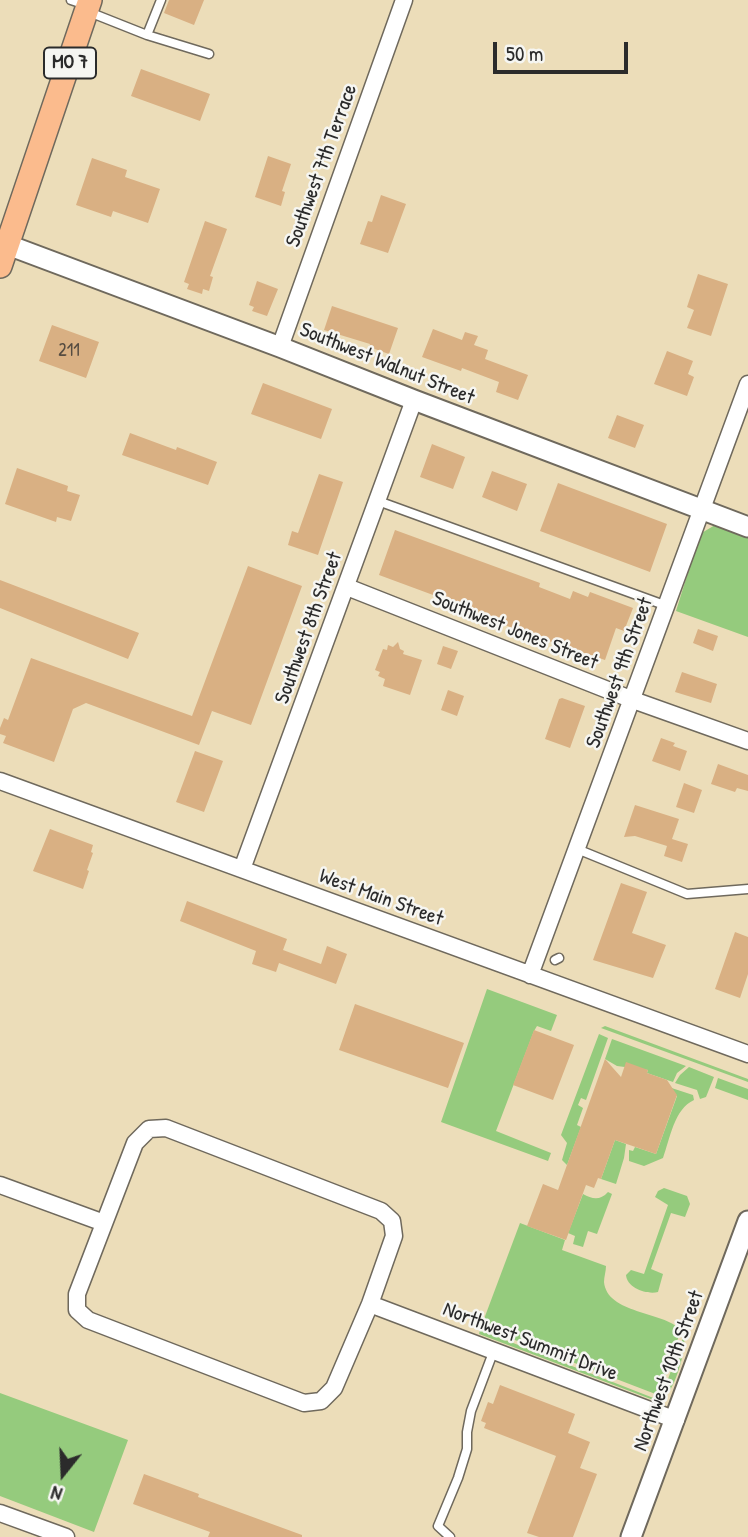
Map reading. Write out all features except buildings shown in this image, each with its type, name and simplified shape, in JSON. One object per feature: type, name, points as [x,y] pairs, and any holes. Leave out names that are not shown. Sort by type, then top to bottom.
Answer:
[{"type":"main road","name":"MO 7","points":[[3,251],[84,4]]},
{"type":"street","name":"Southwest 7th Terrace","points":[[280,347],[404,0]]},
{"type":"street","name":"Southwest Walnut Street","points":[[3,251],[118,288],[280,347],[748,527]]},
{"type":"street","name":"Southwest 9th Street","points":[[530,975],[748,384]]},
{"type":"street","name":"Southwest 8th Street","points":[[242,869],[415,401]]},
{"type":"street","name":"Southwest Jones Street","points":[[346,587],[633,700],[748,741]]},
{"type":"street","name":"West Main Street","points":[[0,781],[748,1054]]},
{"type":"street","points":[[166,1128],[381,1211],[392,1221],[394,1236],[370,1304],[334,1388],[321,1401],[304,1404],[88,1320],[77,1310],[77,1294],[104,1223],[135,1143],[149,1129],[166,1128]]},
{"type":"street","points":[[0,1185],[104,1223]]},
{"type":"street","name":"Northwest 10th Street","points":[[631,1537],[748,1221]]},
{"type":"street","name":"Northwest Summit Drive","points":[[370,1304],[676,1420]]},
{"type":"street","points":[[0,1513],[66,1537]]},
{"type":"lane","points":[[147,35],[161,0]]},
{"type":"lane","points":[[84,4],[147,35],[209,54]]},
{"type":"lane","points":[[378,501],[667,606]]},
{"type":"lane","points":[[578,849],[687,894],[748,889]]},
{"type":"lane","points":[[450,1537],[438,1526],[458,1478],[467,1449],[471,1411],[494,1350]]},
{"type":"green space","points":[[715,525],[748,538],[748,637],[676,611],[700,534]]},
{"type":"green space","points":[[487,989],[557,1015],[551,1031],[537,1026],[534,1031],[496,1131],[551,1153],[548,1161],[441,1122]]},
{"type":"green space","points":[[605,1026],[748,1079],[748,1082],[601,1028]]},
{"type":"green space","points":[[599,1034],[608,1038],[586,1100],[581,1098],[578,1105],[583,1108],[577,1125],[581,1127],[567,1165],[562,1160],[567,1143],[561,1135]]},
{"type":"green space","points":[[612,1039],[686,1066],[677,1073],[673,1082],[647,1073],[648,1070],[617,1066],[605,1059]]},
{"type":"green space","points":[[689,1067],[714,1077],[706,1097],[700,1099],[697,1090],[675,1083]]},
{"type":"green space","points":[[641,1078],[693,1095],[694,1100],[687,1104],[677,1117],[663,1158],[644,1166],[629,1161],[629,1150],[633,1151],[635,1147],[656,1154],[677,1096]]},
{"type":"green space","points":[[718,1078],[748,1089],[748,1100],[715,1088]]},
{"type":"green space","points":[[615,1140],[626,1144],[616,1184],[601,1179]]},
{"type":"green space","points":[[664,1188],[687,1196],[690,1204],[685,1217],[671,1213],[651,1269],[663,1274],[658,1292],[648,1292],[630,1284],[626,1275],[631,1270],[644,1274],[668,1205],[655,1197],[658,1191]]},
{"type":"green space","points":[[608,1192],[612,1194],[597,1234],[588,1231],[583,1247],[573,1244],[575,1236],[568,1233],[583,1194],[596,1198]]},
{"type":"green space","points":[[520,1223],[565,1240],[562,1250],[606,1266],[604,1282],[607,1292],[615,1300],[673,1324],[681,1330],[658,1395],[481,1327]]},
{"type":"green space","points":[[480,1330],[656,1399],[656,1401],[479,1334]]},
{"type":"green space","points":[[684,1335],[675,1381],[660,1401]]},
{"type":"green space","points":[[0,1393],[128,1440],[94,1532],[0,1496]]}]
